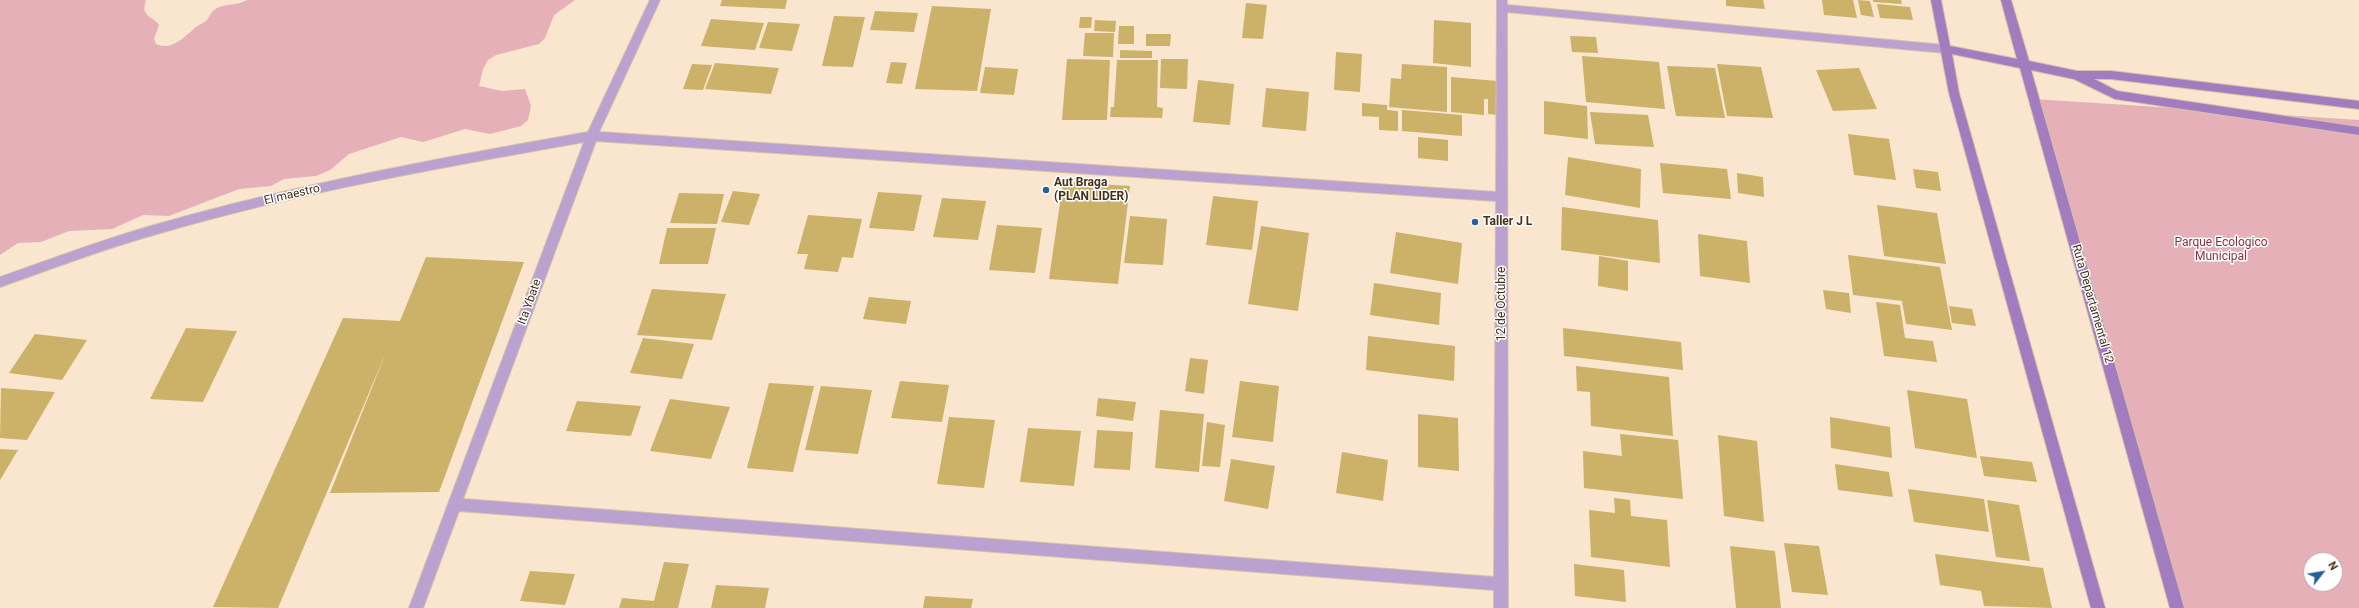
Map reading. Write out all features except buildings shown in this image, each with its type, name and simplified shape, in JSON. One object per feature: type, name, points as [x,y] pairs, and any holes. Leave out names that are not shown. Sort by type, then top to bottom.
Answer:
[{"type":"main road","points":[[1936,0],[1954,93],[2098,608]]},
{"type":"main road","name":"Ruta Departamental 12","points":[[2006,0],[2177,608]]},
{"type":"main road","points":[[1945,49],[2077,76],[2115,95],[2359,131]]},
{"type":"main road","points":[[2077,76],[2111,75],[2359,105]]},
{"type":"street","name":"Ita Ybate","points":[[416,608],[592,136],[654,0]]},
{"type":"street","points":[[1503,4],[1945,49]]},
{"type":"street","name":"12 de Octubre","points":[[1501,608],[1503,4]]},
{"type":"street","name":"El maestro","points":[[0,282],[162,227],[290,195],[443,162],[592,136],[1502,197]]},
{"type":"street","points":[[455,505],[1501,584]]},
{"type":"green space","points":[[0,0],[146,0],[146,13],[159,25],[154,39],[156,44],[168,46],[183,39],[196,27],[206,21],[212,12],[217,8],[247,0],[575,0],[554,15],[545,38],[539,44],[496,55],[488,60],[483,69],[479,86],[502,91],[525,89],[531,106],[528,120],[521,126],[490,134],[465,129],[423,142],[401,137],[349,154],[330,170],[316,176],[284,179],[271,186],[239,189],[169,216],[143,215],[112,229],[69,231],[41,242],[18,243],[0,255]]},
{"type":"green space","name":"Parque Ecologico Municipal","points":[[2034,99],[2359,120],[2359,608],[2177,608]]},
{"type":"place","name":"Aut Braga (PLAN LIDER)","points":[[1046,190]]},
{"type":"place","name":"Taller J L","points":[[1475,222]]}]
